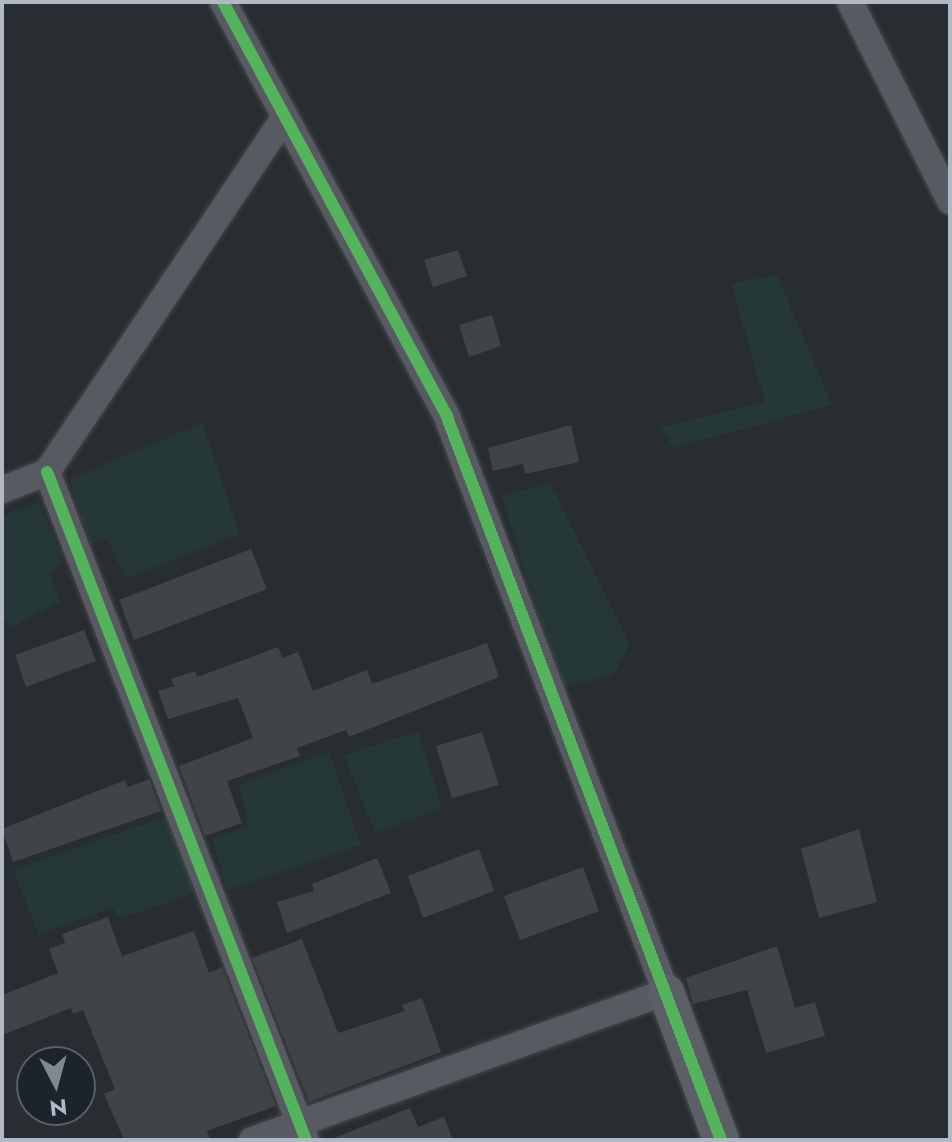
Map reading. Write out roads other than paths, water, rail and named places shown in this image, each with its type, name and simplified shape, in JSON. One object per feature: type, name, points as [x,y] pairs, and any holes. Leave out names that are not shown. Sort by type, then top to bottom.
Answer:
[{"type":"street","points":[[223,2],[447,417],[721,1140]]},
{"type":"street","points":[[850,2],[950,201]]},
{"type":"street","points":[[2,490],[47,472],[285,117]]},
{"type":"street","points":[[47,472],[303,1131]]},
{"type":"street","points":[[252,1140],[303,1131],[666,992]]}]
